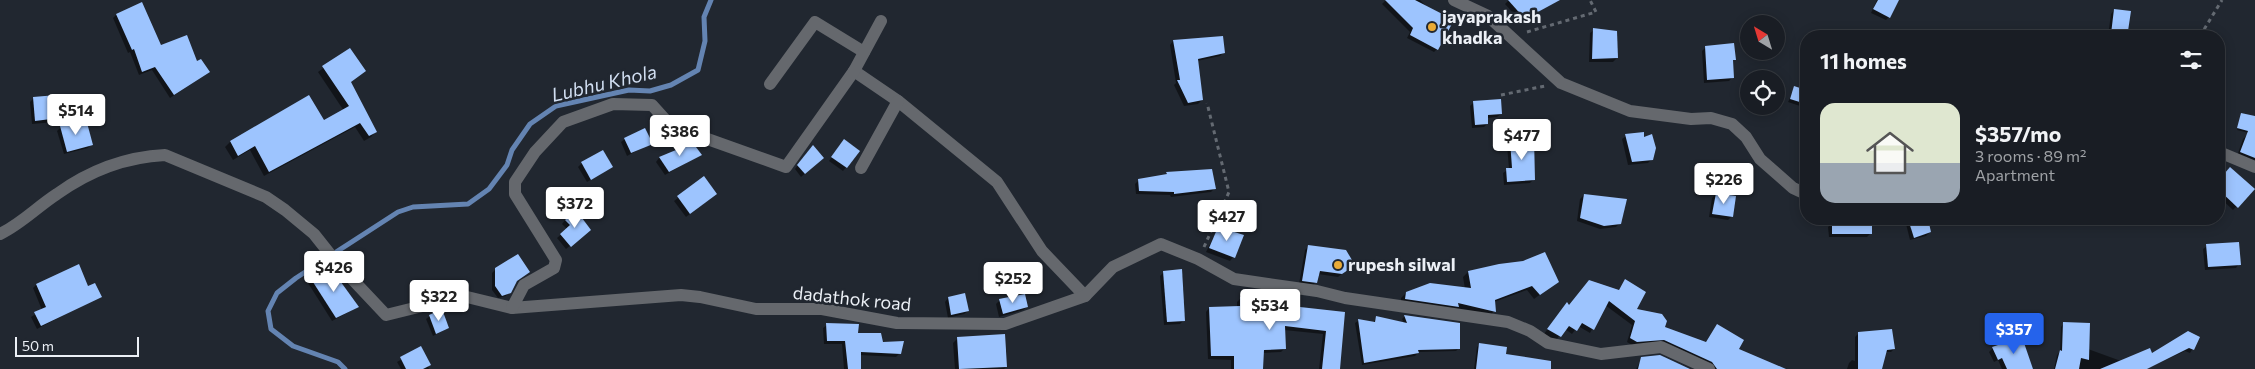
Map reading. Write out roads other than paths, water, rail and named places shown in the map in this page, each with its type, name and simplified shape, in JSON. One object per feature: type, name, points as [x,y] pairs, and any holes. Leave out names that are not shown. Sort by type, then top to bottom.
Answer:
[{"type":"street","points":[[1454,0],[1488,16],[1561,83],[1630,111],[1691,119],[1711,118],[1732,124],[1746,137],[1760,159],[1793,188],[1800,191]]},
{"type":"street","points":[[512,308],[524,285],[554,268],[556,260],[515,194],[515,182],[535,152],[563,122],[613,104],[652,105],[671,126],[786,167],[854,71],[881,21]]},
{"type":"street","points":[[770,84],[815,22],[864,52]]},
{"type":"street","points":[[854,71],[898,101],[997,182],[1042,251],[1085,296]]},
{"type":"street","points":[[862,168],[898,101]]},
{"type":"street","points":[[2225,154],[2255,167]]},
{"type":"street","name":"dadathok road","points":[[0,234],[15,227],[57,194],[110,164],[148,156],[165,155],[266,197],[314,234],[337,263],[386,315],[463,296],[512,308],[681,295],[756,308],[822,309],[897,323],[1005,324],[1085,296],[1113,267],[1161,244],[1198,259],[1234,279],[1317,291],[1345,298],[1508,322],[1530,331],[1548,343],[1601,354],[1661,347],[1709,369]]},
{"type":"waterway","name":"Lubhu Khola","points":[[345,369],[338,362],[293,346],[271,329],[268,311],[277,293],[296,278],[398,212],[413,207],[468,204],[489,189],[507,165],[512,150],[530,124],[556,106],[629,90],[650,91],[671,85],[698,70],[705,41],[704,17],[711,0]]},
{"type":"place","name":"jayaprakash khadka","points":[[1432,27]]},
{"type":"place","name":"rupesh silwal","points":[[1338,265]]}]
